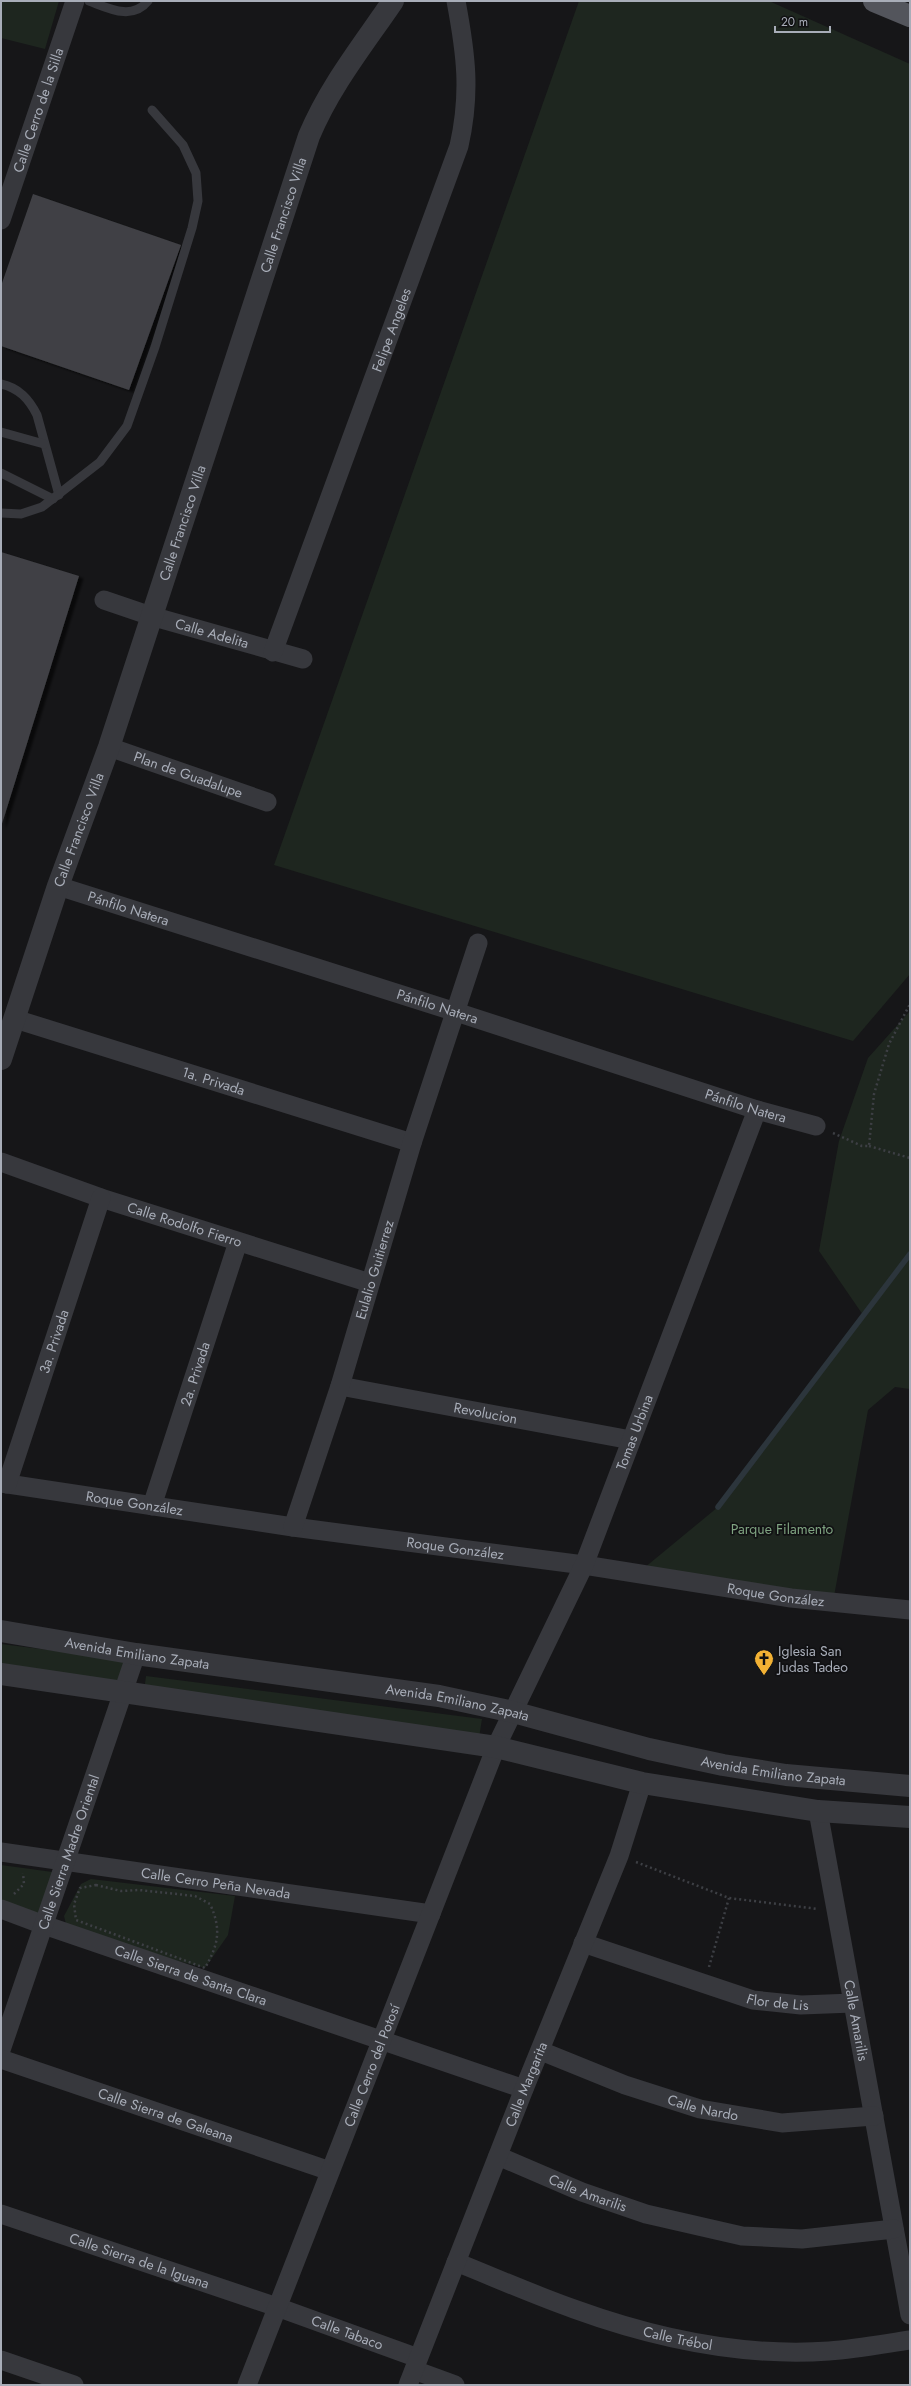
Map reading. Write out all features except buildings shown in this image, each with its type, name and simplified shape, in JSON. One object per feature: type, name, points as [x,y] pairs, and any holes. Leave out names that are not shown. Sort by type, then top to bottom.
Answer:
[{"type":"main road","points":[[874,1],[910,16]]},
{"type":"street","name":"Calle Cerro de la Silla","points":[[1,220],[75,1]]},
{"type":"street","name":"Calle Francisco Villa","points":[[1,1056],[15,1019],[58,886],[109,747],[309,136],[321,107],[341,74],[393,1]]},
{"type":"street","name":"Felipe Angeles","points":[[273,652],[459,146],[466,116],[468,88],[465,48],[456,1]]},
{"type":"street","name":"Calle Adelita","points":[[104,600],[151,616],[273,652],[303,659]]},
{"type":"street","name":"Plan de Guadalupe","points":[[109,747],[268,802]]},
{"type":"street","name":"Pánfilo Natera","points":[[58,886],[456,1012],[757,1110],[816,1126]]},
{"type":"street","name":"Eulalio Guitierrez","points":[[293,1527],[340,1386],[412,1143],[478,943]]},
{"type":"street","name":"1a. Privada","points":[[15,1019],[412,1143]]},
{"type":"street","name":"Tomas Urbina","points":[[496,1747],[584,1565],[757,1110]]},
{"type":"street","name":"Calle Rodolfo Fierro","points":[[1,1162],[102,1198],[370,1283]]},
{"type":"street","name":"3a. Privada","points":[[4,1484],[102,1198]]},
{"type":"street","name":"2a. Privada","points":[[152,1506],[238,1242]]},
{"type":"street","name":"Revolucion","points":[[340,1386],[631,1440]]},
{"type":"street","name":"Roque González","points":[[4,1484],[293,1527],[584,1565],[791,1598],[910,1610]]},
{"type":"street","name":"Avenida Emiliano Zapata","points":[[1,1631],[136,1654],[439,1696],[513,1712],[649,1749],[723,1765],[786,1775],[910,1786]]},
{"type":"street","name":"Calle Sierra Madre Oriental","points":[[1,2050],[136,1654]]},
{"type":"street","points":[[1,1674],[496,1747],[642,1783],[818,1811],[910,1817]]},
{"type":"street","name":"Calle Cerro del Potosí","points":[[247,2385],[496,1747]]},
{"type":"street","name":"Calle Margarita","points":[[413,2371],[524,2089],[541,2051],[619,1856],[642,1783]]},
{"type":"street","name":"Calle Amarilis","points":[[818,1811],[910,2315]]},
{"type":"street","name":"Calle Cerro Peña Nevada","points":[[1,1852],[431,1914]]},
{"type":"street","name":"Calle Sierra de Santa Clara","points":[[5,1903],[44,1925],[382,2039],[524,2089]]},
{"type":"street","name":"Flor de Lis","points":[[583,1943],[753,2000],[777,2004],[831,2005],[853,2003]]},
{"type":"street","name":"Calle Nardo","points":[[541,2051],[625,2085],[700,2109],[782,2123],[874,2116]]},
{"type":"street","name":"Calle Sierra de Galeana","points":[[1,2059],[330,2172]]},
{"type":"street","name":"Calle Amarilis","points":[[498,2156],[582,2192],[646,2214],[742,2236],[802,2239],[894,2229]]},
{"type":"street","name":"Calle Sierra de la Iguana","points":[[1,2214],[277,2307]]},
{"type":"street","name":"Calle Trébol","points":[[456,2262],[574,2310],[668,2336],[705,2343],[748,2349],[829,2351],[910,2340]]},
{"type":"street","name":"Calle Tabaco","points":[[277,2307],[413,2371],[454,2385]]},
{"type":"street","points":[[1,2360],[74,2385]]},
{"type":"lane","points":[[89,1],[128,12],[144,6],[148,1]]},
{"type":"lane","points":[[1,513],[21,514],[31,512],[56,497],[100,462],[114,446],[127,426],[155,347],[192,228],[198,201],[196,173],[183,145],[152,110]]},
{"type":"lane","points":[[1,384],[24,395],[37,415],[56,497]]},
{"type":"lane","points":[[1,432],[44,444]]},
{"type":"lane","points":[[1,473],[56,497]]},
{"type":"path","points":[[869,1146],[874,1094],[888,1044],[910,1004]]},
{"type":"path","points":[[816,1126],[862,1146],[869,1146],[910,1158]]},
{"type":"path","points":[[619,1856],[729,1898],[836,1911]]},
{"type":"path","points":[[5,1903],[24,1884],[24,1875],[22,1870],[28,1872]]},
{"type":"path","points":[[96,1885],[121,1891],[139,1890],[195,1896],[210,1904],[218,1931],[214,1954],[205,1968],[76,1920],[74,1904],[80,1888],[96,1885]]},
{"type":"path","points":[[704,1983],[729,1898]]},
{"type":"green space","points":[[1,1],[59,1],[45,49],[1,38]]},
{"type":"green space","points":[[579,1],[769,1],[910,64],[910,974],[853,1041],[274,865]]},
{"type":"green space","name":"Parque Filamento","points":[[910,1011],[910,1389],[895,1387],[868,1410],[833,1602],[638,1573],[718,1507],[863,1315],[819,1251],[839,1141],[868,1058]]},
{"type":"green space","points":[[1,1644],[129,1660],[119,1695],[1,1678]]},
{"type":"green space","points":[[146,1676],[482,1719],[477,1750],[143,1699]]},
{"type":"green space","points":[[1,1865],[60,1873],[41,1919],[1,1906]]},
{"type":"green space","points":[[91,1879],[235,1896],[228,1935],[205,1968],[68,1932],[64,1916],[81,1884]]},
{"type":"waterway","points":[[718,1507],[910,1254]]},
{"type":"place","name":"Iglesia San Judas Tadeo","points":[[764,1676]]}]
